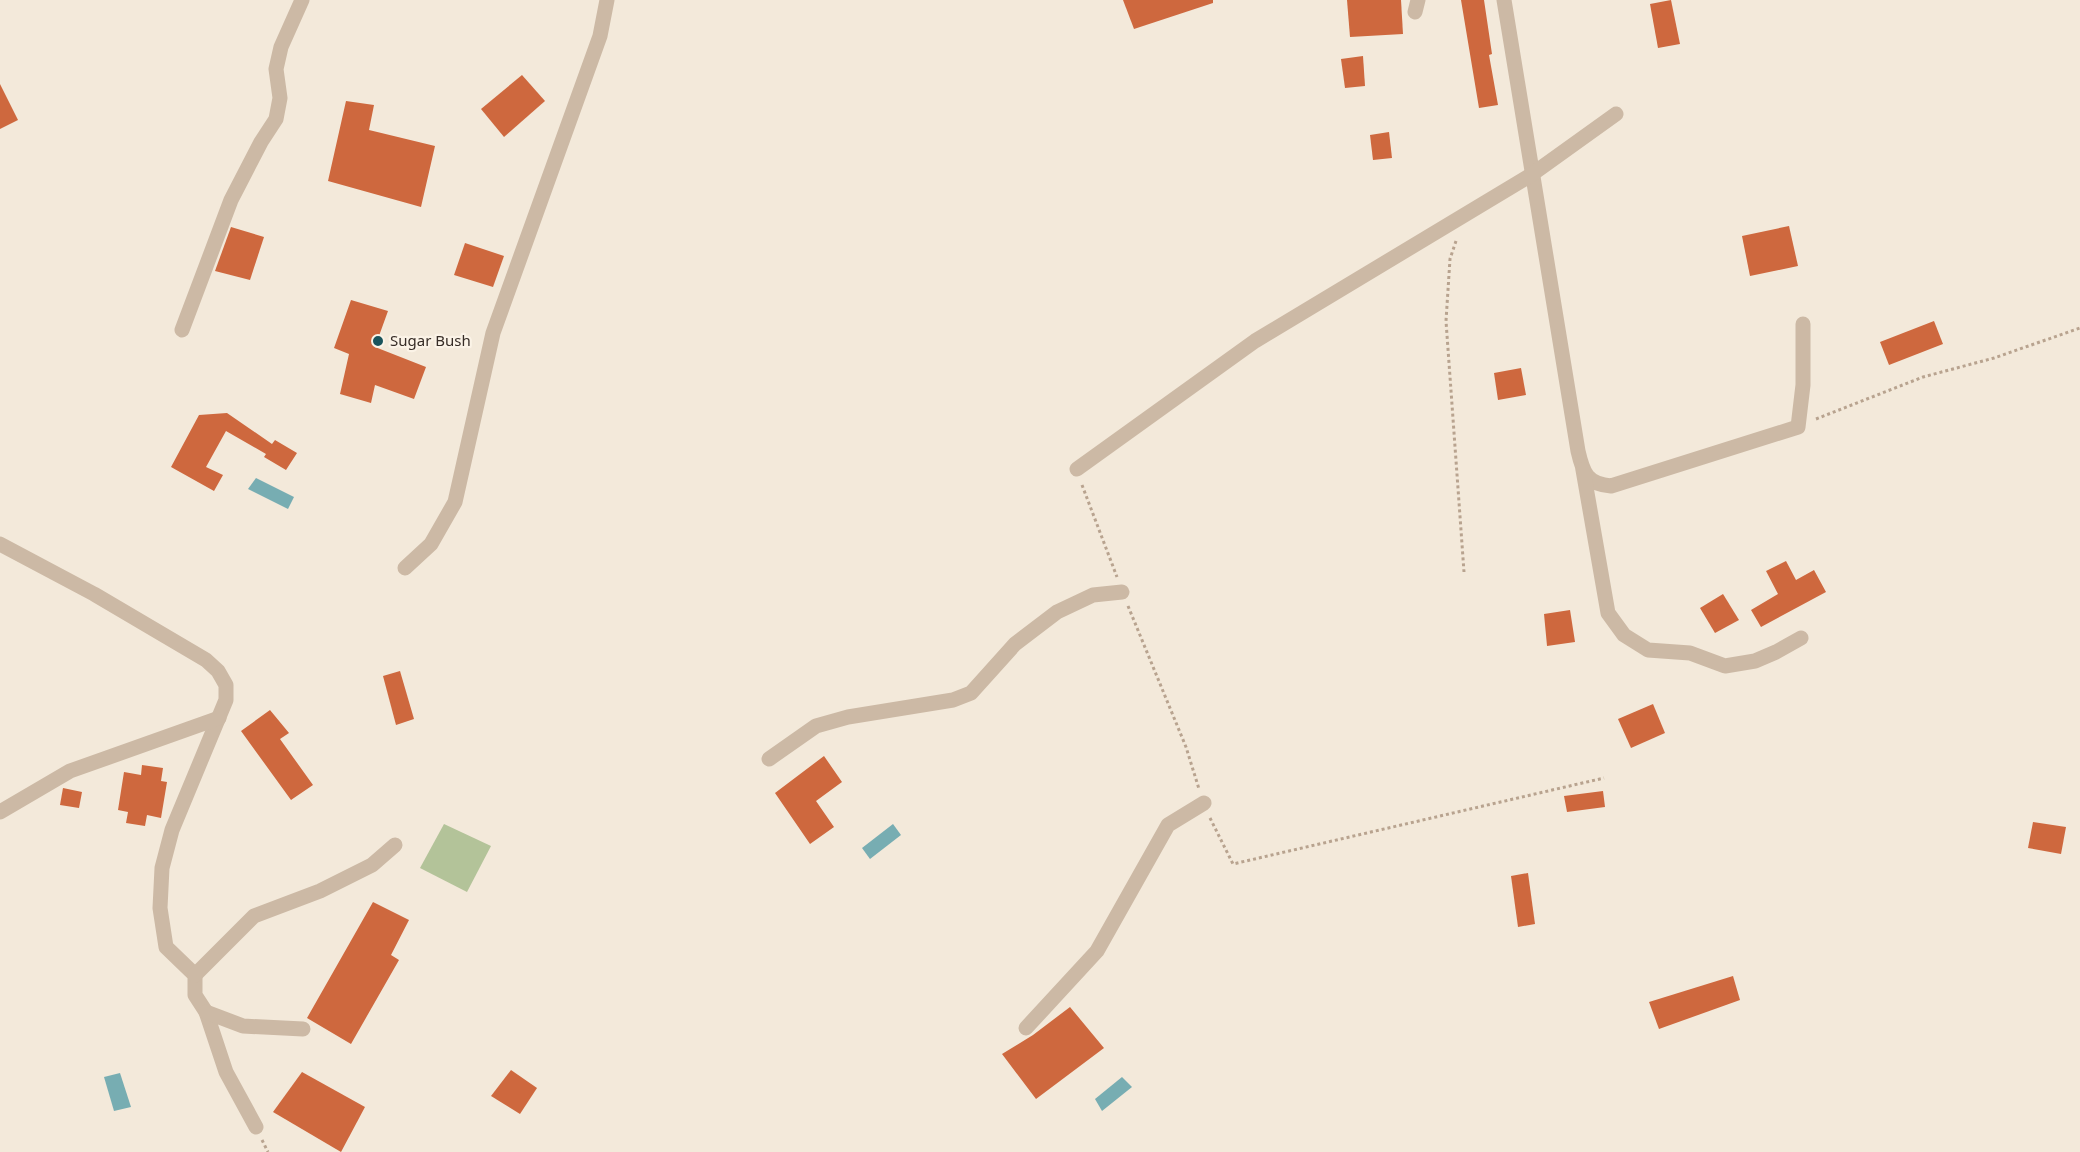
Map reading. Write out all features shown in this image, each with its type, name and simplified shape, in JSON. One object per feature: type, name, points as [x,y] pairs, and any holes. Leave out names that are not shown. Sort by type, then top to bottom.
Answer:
[{"type":"street","points":[[182,330],[231,200],[261,142],[276,119],[280,98],[276,69],[281,46],[302,0]]},
{"type":"street","points":[[405,568],[431,544],[455,502],[494,333],[600,36],[607,0]]},
{"type":"street","points":[[1504,0],[1531,175],[1608,613],[1624,634],[1648,650],[1690,653],[1725,666],[1755,661],[1801,638]]},
{"type":"street","points":[[1077,469],[1255,341],[1531,175],[1616,114]]},
{"type":"street","points":[[1581,464],[1587,477],[1598,485],[1611,486],[1798,427],[1803,385],[1803,324]]},
{"type":"street","points":[[0,544],[94,594],[206,660],[218,671],[226,685],[226,700],[172,830],[162,868],[160,908],[166,947],[195,975]]},
{"type":"street","points":[[769,759],[816,726],[848,717],[953,700],[971,693],[1015,644],[1057,612],[1093,595],[1122,592]]},
{"type":"street","points":[[0,812],[70,771],[219,718]]},
{"type":"street","points":[[1026,1028],[1097,951],[1168,825],[1204,803]]},
{"type":"street","points":[[256,1127],[226,1072],[206,1011],[195,994],[195,975],[254,916],[320,891],[372,865],[395,845]]},
{"type":"street","points":[[206,1011],[243,1026],[303,1029]]},
{"type":"path","points":[[1463,216],[1450,259],[1446,321],[1464,572]]},
{"type":"path","points":[[1798,427],[1923,377],[1994,358],[2080,328]]},
{"type":"path","points":[[1077,469],[1146,654],[1186,747],[1213,827],[1233,864],[1604,778]]},
{"type":"green space","points":[[444,824],[491,846],[467,892],[420,868]]},
{"type":"water","points":[[256,478],[294,497],[288,509],[248,489]]},
{"type":"water","points":[[893,824],[901,835],[870,859],[862,848]]},
{"type":"water","points":[[120,1073],[131,1107],[114,1111],[104,1077]]},
{"type":"water","points":[[1122,1077],[1132,1087],[1102,1111],[1095,1099]]},
{"type":"building","points":[[1123,0],[1213,0],[1213,3],[1134,29]]},
{"type":"building","points":[[1347,0],[1401,0],[1403,34],[1350,37]]},
{"type":"building","points":[[1461,0],[1484,0],[1492,54],[1489,55],[1498,105],[1479,108]]},
{"type":"building","points":[[1671,0],[1680,44],[1658,48],[1650,4]]},
{"type":"building","points":[[1363,56],[1365,86],[1345,88],[1341,59]]},
{"type":"building","points":[[522,75],[545,101],[504,137],[481,109]]},
{"type":"building","points":[[0,84],[18,120],[0,129]]},
{"type":"building","points":[[346,101],[374,105],[369,130],[435,146],[421,207],[328,181]]},
{"type":"building","points":[[1389,132],[1392,158],[1373,160],[1370,135]]},
{"type":"building","points":[[1789,226],[1798,266],[1750,276],[1742,236]]},
{"type":"building","points":[[231,227],[264,237],[250,280],[215,271]]},
{"type":"building","points":[[465,243],[504,256],[493,287],[454,275]]},
{"type":"building","points":[[351,300],[388,311],[375,347],[426,367],[414,399],[375,385],[371,403],[340,394],[349,354],[334,348]]},
{"type":"building","points":[[1934,321],[1943,344],[1889,365],[1880,342]]},
{"type":"building","points":[[1521,368],[1526,395],[1498,400],[1494,373]]},
{"type":"building","points":[[227,413],[272,444],[275,440],[297,453],[286,470],[264,457],[266,454],[226,431],[206,467],[223,475],[214,491],[171,467],[199,415]]},
{"type":"building","points":[[1786,561],[1796,580],[1814,570],[1826,592],[1761,627],[1751,610],[1778,594],[1766,571]]},
{"type":"building","points":[[1723,594],[1739,620],[1715,633],[1700,608]]},
{"type":"building","points":[[1570,610],[1575,642],[1547,646],[1544,614]]},
{"type":"building","points":[[400,671],[414,719],[396,725],[383,676]]},
{"type":"building","points":[[1653,704],[1665,733],[1631,748],[1618,719]]},
{"type":"building","points":[[270,710],[289,733],[280,739],[313,785],[291,800],[241,731]]},
{"type":"building","points":[[824,756],[842,782],[816,801],[834,827],[810,844],[775,793]]},
{"type":"building","points":[[142,765],[163,768],[161,781],[167,782],[161,818],[147,815],[145,826],[126,823],[128,812],[118,810],[124,772],[141,775]]},
{"type":"building","points":[[63,788],[82,792],[79,808],[60,805]]},
{"type":"building","points":[[1603,791],[1605,807],[1567,812],[1564,796]]},
{"type":"building","points":[[2033,822],[2066,827],[2061,854],[2028,848]]},
{"type":"building","points":[[1528,873],[1535,924],[1518,927],[1511,876]]},
{"type":"building","points":[[373,902],[409,920],[391,955],[399,960],[351,1044],[307,1018]]},
{"type":"building","points":[[1733,976],[1740,1000],[1659,1029],[1649,1002]]},
{"type":"building","points":[[1070,1007],[1104,1048],[1036,1099],[1002,1054],[1033,1035]]},
{"type":"building","points":[[511,1070],[537,1088],[520,1114],[491,1096]]},
{"type":"building","points":[[302,1072],[365,1107],[341,1152],[273,1112]]},
{"type":"place","name":"Sugar Bush","points":[[378,341]]}]
